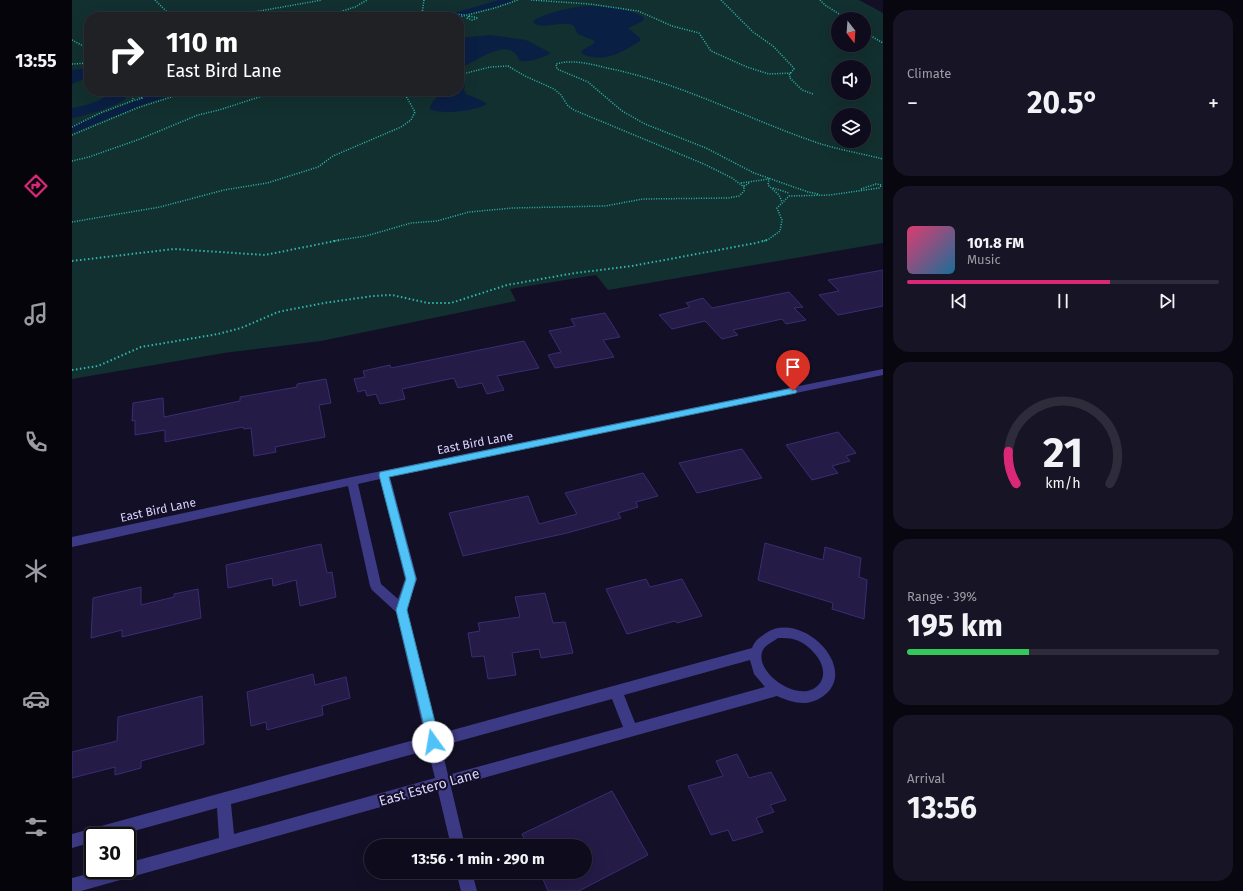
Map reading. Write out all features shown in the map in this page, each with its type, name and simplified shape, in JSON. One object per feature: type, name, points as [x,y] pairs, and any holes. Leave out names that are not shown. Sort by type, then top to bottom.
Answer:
[{"type":"street","name":"East Bird Lane","points":[[72,542],[352,481],[883,372]]},
{"type":"street","points":[[384,475],[411,579],[401,610],[456,839]]},
{"type":"street","points":[[352,481],[376,586],[401,610]]},
{"type":"street","points":[[776,633],[788,633],[800,636],[811,642],[821,651],[830,672],[828,683],[822,691],[813,696],[802,698],[789,696],[769,684],[758,669],[756,653],[760,644],[767,637],[776,633]]},
{"type":"street","points":[[72,841],[756,653]]},
{"type":"street","name":"East Estero Lane","points":[[72,886],[777,690]]},
{"type":"street","points":[[616,692],[631,731]]},
{"type":"street","points":[[224,800],[227,843]]},
{"type":"street","points":[[466,879],[469,891]]},
{"type":"path","points":[[155,0],[168,12]]},
{"type":"path","points":[[254,12],[322,0]]},
{"type":"path","points":[[340,12],[355,7],[367,0]]},
{"type":"path","points":[[422,12],[424,0]]},
{"type":"path","points":[[464,16],[518,0]]},
{"type":"path","points":[[530,0],[590,4],[642,12],[672,26],[699,33],[703,37],[708,49],[719,56],[758,71],[780,74],[791,78],[802,90],[813,94]]},
{"type":"path","points":[[721,0],[753,32],[775,49],[794,68],[789,75],[791,78]]},
{"type":"path","points":[[820,0],[825,6],[835,12]]},
{"type":"path","points":[[464,14],[468,15]]},
{"type":"path","points":[[871,36],[883,43]]},
{"type":"path","points":[[72,40],[84,47]]},
{"type":"path","points":[[824,195],[769,179],[745,169],[710,150],[635,119],[616,106],[594,86],[585,80],[560,70],[556,67],[556,64],[563,62],[596,65],[633,73],[712,100],[753,118],[822,144],[883,159]]},
{"type":"path","points":[[72,64],[84,63]]},
{"type":"path","points":[[464,74],[490,67],[508,66],[525,76],[554,89],[561,95],[568,106],[574,110],[704,164],[740,183],[744,187]]},
{"type":"path","points":[[780,74],[791,73]]},
{"type":"path","points":[[132,101],[134,96]]},
{"type":"path","points":[[72,127],[100,113],[143,98],[136,96]]},
{"type":"path","points":[[72,135],[137,108],[174,96]]},
{"type":"path","points":[[72,161],[89,157],[140,139],[198,115],[262,96]]},
{"type":"path","points":[[72,222],[160,207],[224,190],[271,182],[312,169],[333,156],[390,132],[411,120],[415,112],[406,96]]},
{"type":"path","points":[[740,183],[749,183],[769,179]]},
{"type":"path","points":[[769,179],[767,182],[769,186],[780,196],[782,202]]},
{"type":"path","points":[[72,261],[174,249],[265,255],[323,242],[366,236],[411,223],[437,221],[468,212],[513,208],[600,207],[643,199],[728,198],[741,194],[744,191],[744,187],[749,183]]},
{"type":"path","points":[[769,186],[795,195],[824,195],[879,188],[882,186],[878,183],[872,184],[859,190]]},
{"type":"path","points":[[788,197],[788,193],[794,187]]},
{"type":"path","points":[[776,192],[777,190],[791,190]]},
{"type":"path","points":[[803,195],[807,194],[804,190]]},
{"type":"path","points":[[780,196],[784,198],[795,195]]},
{"type":"path","points":[[72,370],[98,366],[141,347],[218,334],[241,328],[278,312],[324,303],[373,296],[392,295],[428,303],[451,303],[507,285],[535,282],[575,273],[632,266],[764,241],[774,237],[780,231],[782,220],[777,208],[788,197]]},
{"type":"green space","points":[[72,0],[859,0],[883,13],[883,243],[608,290],[596,275],[510,289],[516,301],[321,341],[224,353],[72,379]]},
{"type":"water","points":[[588,6],[618,9],[640,15],[644,18],[643,21],[628,28],[640,38],[640,41],[612,56],[599,58],[592,57],[585,55],[581,51],[593,44],[595,41],[578,34],[573,25],[563,24],[541,26],[536,25],[533,22],[536,19],[550,13],[575,7]]},
{"type":"water","points":[[490,35],[526,40],[551,53],[531,61],[523,61],[519,60],[514,52],[508,49],[499,50],[481,57],[464,66],[464,38]]},
{"type":"water","points":[[84,69],[84,79],[72,84],[72,70]]},
{"type":"water","points":[[464,90],[466,94],[487,104],[475,109],[442,112],[430,109],[431,104],[438,96],[464,96]]},
{"type":"water","points":[[127,96],[124,100],[99,111],[72,118],[72,108],[87,105],[104,97]]},
{"type":"building","points":[[883,270],[883,306],[838,315],[819,295],[839,291],[828,280]]},
{"type":"building","points":[[789,292],[803,307],[794,308],[806,320],[786,324],[782,319],[733,330],[738,335],[722,339],[705,321],[672,329],[659,315],[690,307],[686,303],[703,298],[712,308]]},
{"type":"building","points":[[605,313],[620,337],[603,340],[614,357],[555,368],[548,355],[561,352],[549,331],[575,326],[571,319]]},
{"type":"building","points":[[524,341],[539,368],[497,376],[504,390],[487,394],[482,383],[458,388],[454,378],[402,389],[405,399],[380,404],[376,394],[367,396],[365,390],[358,392],[354,379],[365,377],[363,371],[390,365],[391,368]]},
{"type":"building","points":[[326,379],[331,403],[319,405],[325,437],[275,447],[276,452],[254,456],[251,428],[244,429],[243,427],[165,442],[165,430],[135,435],[135,420],[132,421],[133,403],[163,398],[164,417],[240,401],[240,397],[297,387],[297,384]]},
{"type":"building","points":[[838,432],[856,453],[846,456],[850,461],[832,466],[838,473],[812,480],[786,445]]},
{"type":"building","points":[[742,449],[762,478],[697,493],[679,463]]},
{"type":"building","points":[[643,473],[658,496],[636,502],[638,507],[618,513],[621,518],[567,533],[463,556],[449,513],[528,496],[539,524],[577,514],[565,493]]},
{"type":"building","points":[[765,543],[823,560],[825,547],[861,558],[859,577],[867,580],[864,619],[832,609],[833,603],[758,580]]},
{"type":"building","points":[[321,544],[327,573],[332,572],[336,597],[300,606],[296,580],[273,586],[272,578],[228,588],[226,565]]},
{"type":"building","points":[[646,579],[650,587],[682,579],[702,616],[677,623],[675,621],[627,634],[606,589]]},
{"type":"building","points":[[141,587],[141,605],[174,597],[174,594],[198,589],[201,618],[122,637],[122,630],[91,638],[93,598]]},
{"type":"building","points":[[545,593],[553,623],[565,622],[573,653],[541,658],[539,649],[512,653],[516,675],[488,679],[484,656],[472,657],[468,633],[480,631],[478,623],[520,617],[515,597]]},
{"type":"building","points":[[313,674],[315,685],[346,677],[350,698],[322,706],[323,715],[267,730],[266,722],[251,726],[247,692]]},
{"type":"building","points":[[202,696],[204,744],[141,761],[141,768],[115,775],[115,767],[72,778],[72,752],[117,741],[118,717]]},
{"type":"building","points":[[737,754],[749,778],[771,772],[786,800],[770,805],[774,812],[756,818],[763,832],[733,841],[728,830],[711,835],[688,786],[723,776],[716,761]]},
{"type":"building","points":[[612,791],[648,855],[579,891],[548,891],[543,879],[592,879],[592,839],[524,839],[522,834]]},
{"type":"waterway","points":[[464,13],[508,0]]},
{"type":"waterway","points":[[72,130],[159,96]]},
{"type":"route","points":[[433,742],[401,610],[411,579],[384,475],[793,391]]}]
